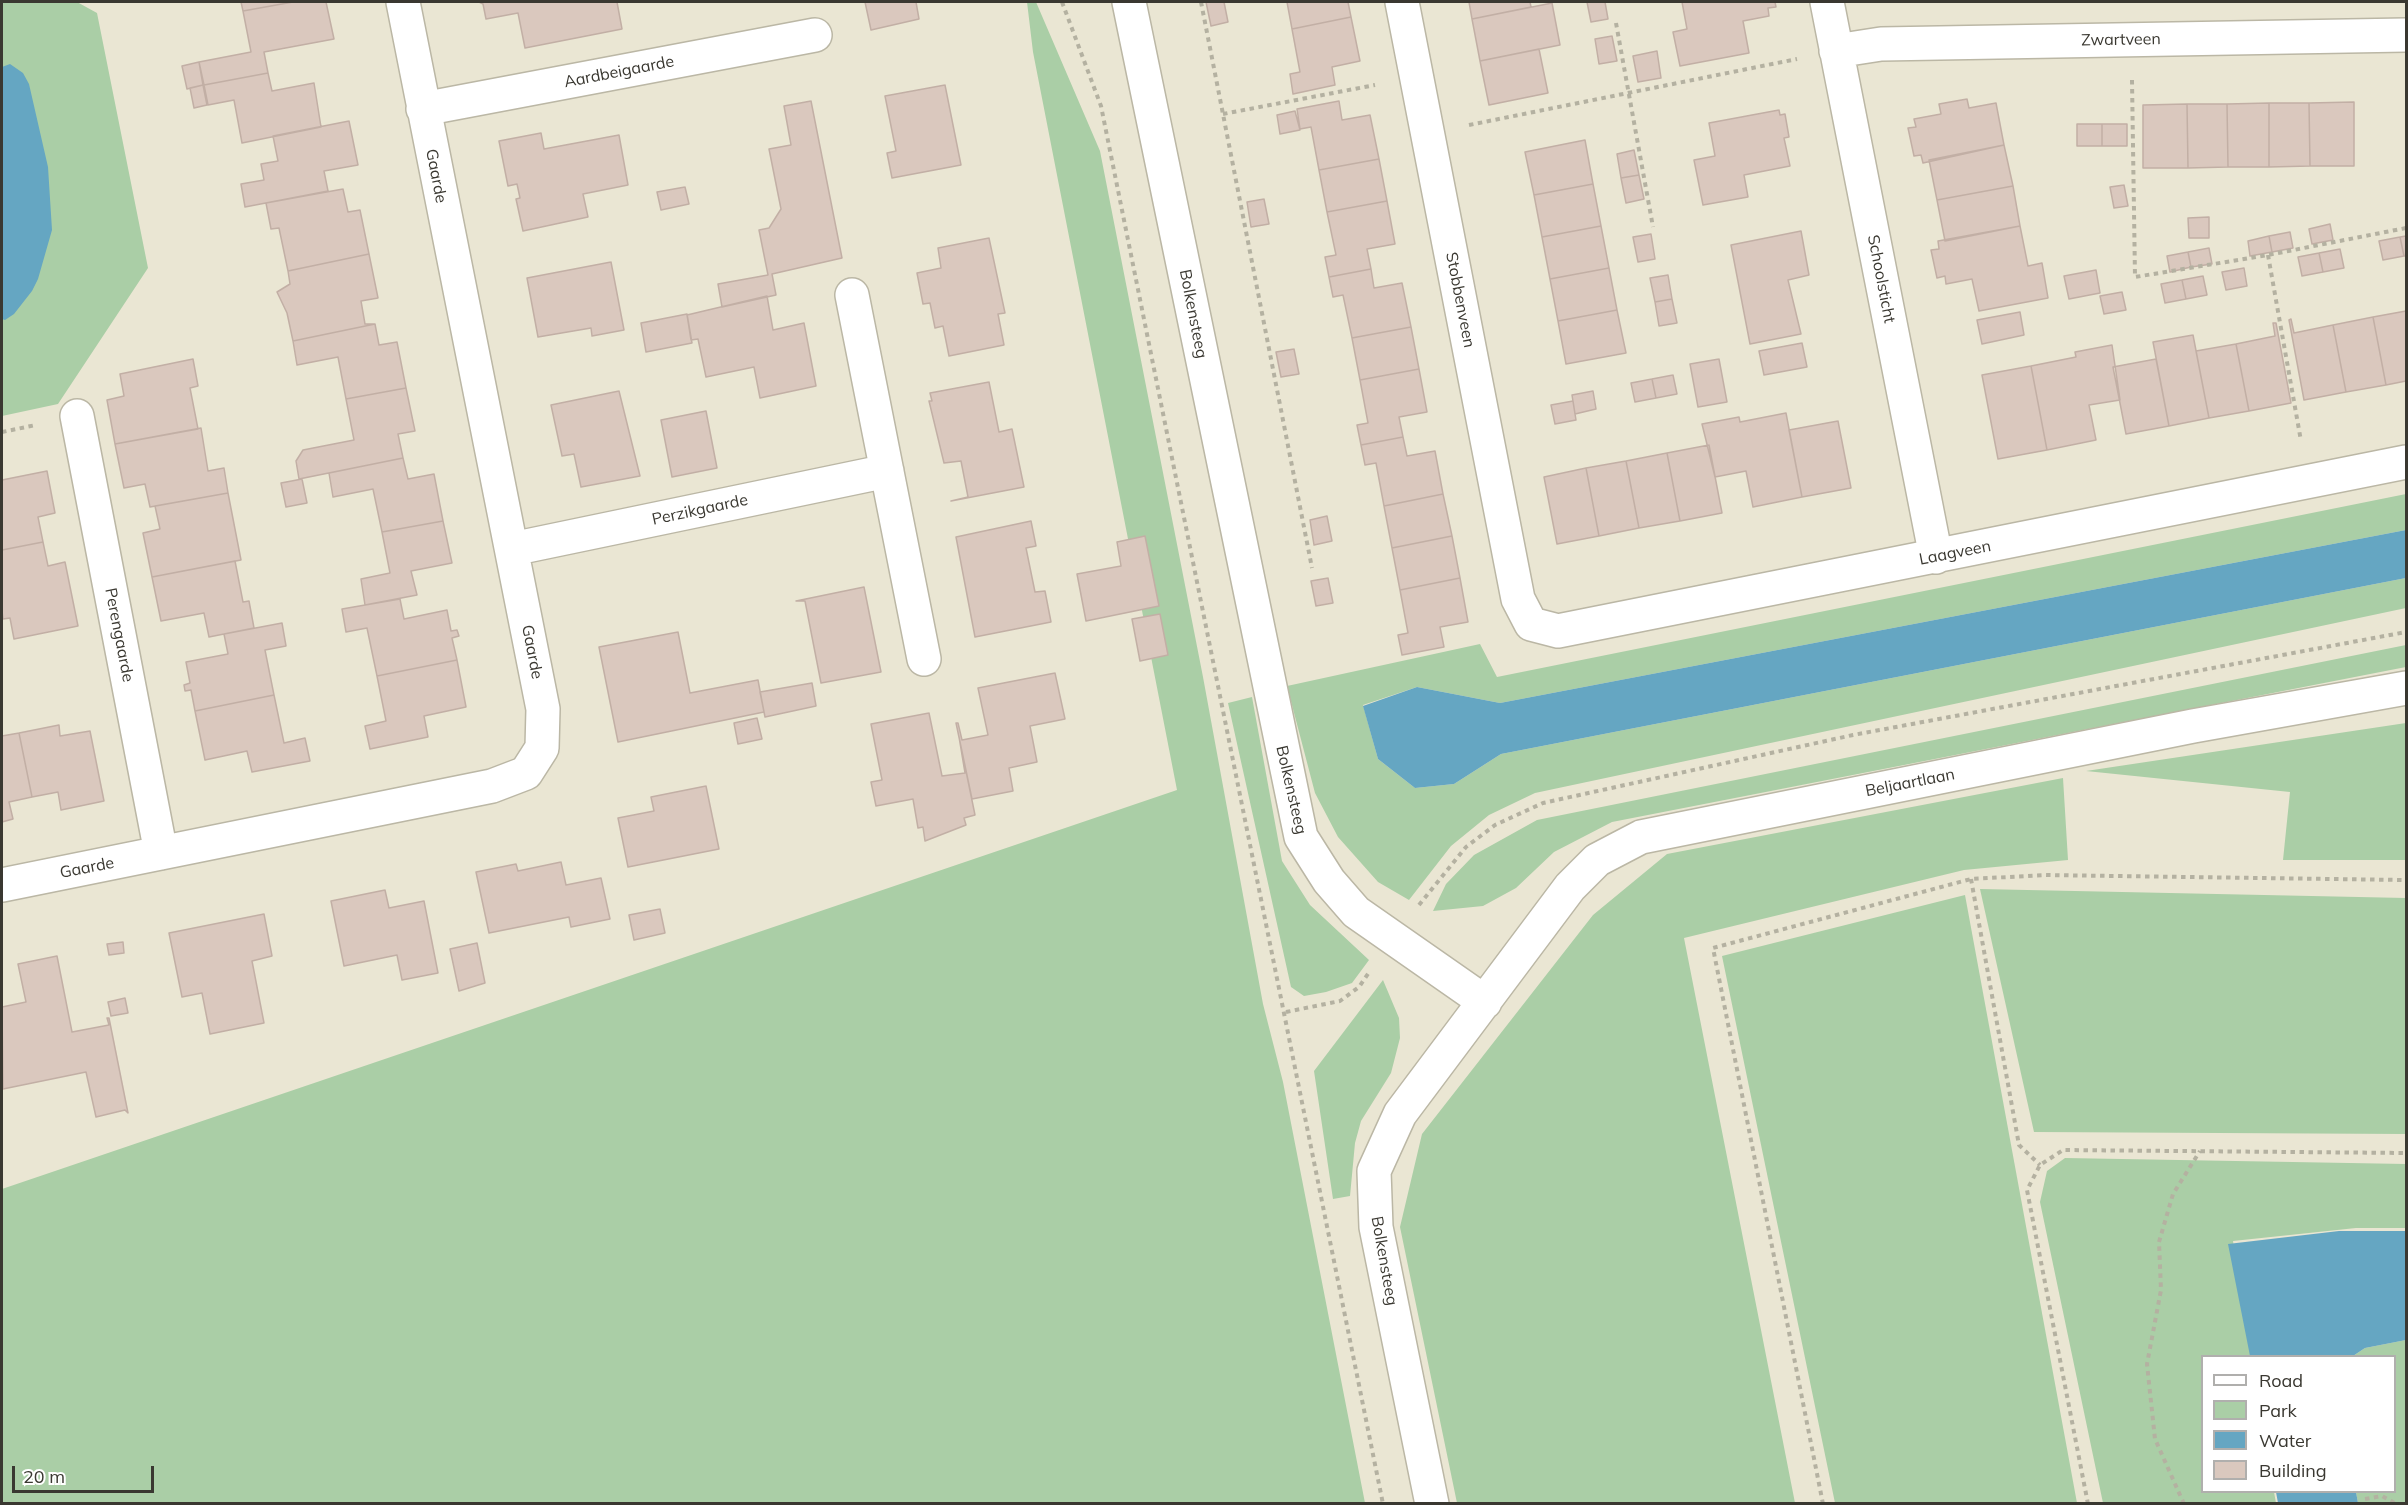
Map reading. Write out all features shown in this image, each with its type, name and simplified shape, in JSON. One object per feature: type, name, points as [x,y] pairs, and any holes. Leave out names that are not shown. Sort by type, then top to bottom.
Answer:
[{"type":"street","name":"Gaarde","points":[[2,885],[492,786],[526,772],[542,748],[543,709],[403,2]]},
{"type":"street","name":"Bolkensteeg","points":[[1129,2],[1301,837],[1329,881],[1356,912],[1485,1002],[1400,1114],[1374,1171],[1376,1227],[1432,1503]]},
{"type":"street","name":"Stobbenveen","points":[[1402,2],[1518,599]]},
{"type":"street","name":"Schoolsticht","points":[[1827,2],[1936,557]]},
{"type":"street","name":"Aardbeigaarde","points":[[423,109],[815,35]]},
{"type":"street","name":"Zwartveen","points":[[1836,51],[1881,44],[2406,35]]},
{"type":"street","points":[[852,295],[924,659]]},
{"type":"street","name":"Perengaarde","points":[[77,416],[161,853]]},
{"type":"street","name":"Laagveen","points":[[1518,599],[1531,624],[1558,631],[2406,462]]},
{"type":"street","name":"Perzikgaarde","points":[[512,549],[887,471]]},
{"type":"street","name":"Beljaartlaan","points":[[1485,1002],[1570,887],[1597,860],[1641,837],[2182,729],[2406,688]]},
{"type":"path","points":[[1062,2],[1101,106],[1383,1503]]},
{"type":"path","points":[[1201,2],[1312,568]]},
{"type":"path","points":[[1616,23],[1653,227]]},
{"type":"path","points":[[2132,40],[2135,277],[2268,255],[2406,228]]},
{"type":"path","points":[[1428,133],[1836,51]]},
{"type":"path","points":[[1223,114],[1416,77]]},
{"type":"path","points":[[2268,255],[2308,480]]},
{"type":"path","points":[[1823,1503],[1713,948],[1971,879],[2044,875],[2406,880]]},
{"type":"path","points":[[1971,879],[2019,1145],[2040,1165]]},
{"type":"path","points":[[2088,1503],[2027,1190],[2040,1165],[2063,1150],[2406,1153]]},
{"type":"path","points":[[2184,1503],[2155,1439],[2147,1364],[2161,1290],[2159,1242],[2173,1194],[2201,1150]]},
{"type":"path","points":[[2365,1499],[2382,1496],[2396,1503]]},
{"type":"green space","points":[[2,2],[77,2],[97,13],[148,268],[58,404],[2,416]]},
{"type":"green space","points":[[1027,2],[1036,2],[1100,151],[1203,677],[1263,1004],[1283,1082],[1365,1503],[2,1503],[2,1189],[1177,790],[1033,52]]},
{"type":"green space","points":[[2406,494],[2406,530],[1500,703],[1417,687],[1363,705],[1378,759],[1415,788],[1454,784],[1501,754],[2406,578],[2406,608],[1535,793],[1489,815],[1451,846],[1409,900],[1378,882],[1338,837],[1315,793],[1287,686],[1480,644],[1497,677]]},
{"type":"green space","points":[[2406,645],[2406,667],[1612,822],[1554,852],[1516,888],[1483,906],[1433,911],[1446,884],[1474,855],[1537,820]]},
{"type":"green space","points":[[1252,697],[1282,861],[1310,905],[1369,960],[1352,983],[1326,992],[1304,996],[1291,987],[1228,703]]},
{"type":"green space","points":[[2406,723],[2406,860],[2283,860],[2290,792],[2086,771]]},
{"type":"green space","points":[[2063,778],[2068,860],[1964,870],[1684,938],[1795,1503],[1457,1503],[1400,1227],[1422,1134],[1593,915],[1667,854]]},
{"type":"green space","points":[[1980,889],[2406,898],[2406,1134],[2034,1132]]},
{"type":"green space","points":[[1965,895],[2077,1503],[1835,1503],[1722,956]]},
{"type":"green space","points":[[1383,980],[1399,1018],[1400,1038],[1391,1073],[1361,1121],[1355,1143],[1350,1196],[1333,1199],[1314,1071]]},
{"type":"green space","points":[[2065,1158],[2406,1164],[2406,1228],[2356,1228],[2233,1241],[2252,1355],[2201,1355],[2201,1493],[2274,1493],[2276,1503],[2103,1503],[2040,1202],[2047,1171]]},
{"type":"green space","points":[[2406,1340],[2406,1503],[2358,1503],[2356,1493],[2396,1493],[2396,1355],[2354,1355],[2365,1348]]},
{"type":"water","points":[[10,64],[23,73],[29,84],[48,167],[52,230],[38,279],[32,291],[14,314],[5,320],[2,319],[2,67]]},
{"type":"water","points":[[2406,530],[2406,578],[1501,754],[1454,784],[1415,788],[1378,759],[1363,706],[1417,687],[1500,703]]},
{"type":"water","points":[[2339,1231],[2406,1231],[2406,1340],[2365,1348],[2354,1355],[2250,1355],[2228,1244]]},
{"type":"water","points":[[2276,1493],[2356,1493],[2358,1503],[2278,1503]]},
{"type":"building","points":[[241,2],[293,2],[243,11]]},
{"type":"building","points":[[293,2],[326,2],[334,39],[264,52],[268,73],[204,85],[199,62],[251,52],[243,11]]},
{"type":"building","points":[[479,2],[617,2],[622,29],[525,48],[518,13],[486,19],[483,4]]},
{"type":"building","points":[[865,2],[916,2],[919,19],[871,30]]},
{"type":"building","points":[[1206,2],[1224,2],[1228,22],[1211,26]]},
{"type":"building","points":[[1287,2],[1348,2],[1351,17],[1292,29]]},
{"type":"building","points":[[1469,2],[1530,2],[1531,7],[1472,19]]},
{"type":"building","points":[[1587,2],[1605,2],[1608,19],[1591,22]]},
{"type":"building","points":[[1682,2],[1775,2],[1776,7],[1768,8],[1769,16],[1743,21],[1749,53],[1680,66],[1673,32],[1687,29]]},
{"type":"building","points":[[1552,3],[1560,45],[1480,61],[1472,19]]},
{"type":"building","points":[[1351,17],[1360,61],[1332,67],[1335,85],[1293,94],[1290,74],[1300,72],[1292,29]]},
{"type":"building","points":[[1612,36],[1617,61],[1599,64],[1595,39]]},
{"type":"building","points":[[1539,49],[1548,93],[1489,105],[1480,61]]},
{"type":"building","points":[[1657,51],[1661,78],[1638,82],[1633,56]]},
{"type":"building","points":[[199,62],[203,85],[187,89],[182,66]]},
{"type":"building","points":[[268,73],[272,91],[314,83],[321,127],[242,143],[234,100],[208,105],[204,85]]},
{"type":"building","points":[[203,85],[207,105],[194,108],[190,88]]},
{"type":"building","points":[[945,85],[961,165],[892,178],[887,153],[896,151],[885,96]]},
{"type":"building","points":[[1967,99],[1969,108],[1996,103],[2004,145],[1923,163],[1921,155],[1914,156],[1908,128],[1916,127],[1914,119],[1941,114],[1939,104]]},
{"type":"building","points":[[811,101],[842,258],[772,274],[776,295],[722,307],[718,284],[768,275],[759,230],[769,228],[781,209],[769,149],[791,145],[784,106]]},
{"type":"building","points":[[1339,101],[1342,120],[1370,115],[1379,159],[1319,170],[1311,127],[1300,129],[1297,109]]},
{"type":"building","points":[[2354,102],[2354,166],[2310,166],[2309,103]]},
{"type":"building","points":[[2269,103],[2269,167],[2228,167],[2227,104]]},
{"type":"building","points":[[2269,103],[2309,103],[2310,166],[2269,167]]},
{"type":"building","points":[[2187,104],[2188,168],[2143,168],[2143,105]]},
{"type":"building","points":[[2187,104],[2227,104],[2228,167],[2188,168]]},
{"type":"building","points":[[1779,110],[1780,115],[1785,114],[1789,137],[1784,138],[1790,166],[1744,175],[1748,197],[1703,205],[1694,160],[1715,156],[1709,123]]},
{"type":"building","points":[[1295,111],[1300,130],[1280,134],[1277,115]]},
{"type":"building","points":[[349,121],[358,165],[324,171],[328,191],[245,207],[241,184],[264,180],[261,164],[278,161],[273,136]]},
{"type":"building","points":[[2077,124],[2102,124],[2102,146],[2077,146]]},
{"type":"building","points":[[2102,124],[2127,124],[2127,146],[2102,146]]},
{"type":"building","points":[[541,133],[544,149],[619,135],[628,185],[583,194],[588,217],[523,231],[516,199],[520,198],[517,184],[508,186],[499,141]]},
{"type":"building","points":[[1585,140],[1593,184],[1534,195],[1525,152]]},
{"type":"building","points":[[2004,145],[2013,186],[1937,200],[1929,160]]},
{"type":"building","points":[[1634,150],[1639,175],[1621,178],[1617,154]]},
{"type":"building","points":[[1379,159],[1387,201],[1327,212],[1319,170]]},
{"type":"building","points":[[1639,175],[1644,199],[1626,203],[1621,178]]},
{"type":"building","points":[[1593,184],[1601,226],[1542,237],[1534,195]]},
{"type":"building","points":[[2124,185],[2128,206],[2114,208],[2110,187]]},
{"type":"building","points":[[2013,186],[2020,226],[1945,241],[1937,200]]},
{"type":"building","points":[[685,187],[689,204],[661,210],[657,192]]},
{"type":"building","points":[[343,189],[348,212],[360,210],[369,254],[288,271],[279,228],[271,229],[266,203]]},
{"type":"building","points":[[1264,199],[1269,224],[1251,227],[1247,202]]},
{"type":"building","points":[[1387,201],[1395,244],[1367,249],[1371,269],[1329,277],[1325,257],[1336,255],[1327,212]]},
{"type":"building","points":[[2209,217],[2209,238],[2189,238],[2188,218]]},
{"type":"building","points":[[2330,224],[2333,240],[2312,244],[2309,229]]},
{"type":"building","points":[[1601,226],[1609,268],[1550,279],[1542,237]]},
{"type":"building","points":[[2020,226],[2028,266],[2042,263],[2048,298],[1979,311],[1972,279],[1946,284],[1945,276],[1937,278],[1931,250],[1939,249],[1938,241]]},
{"type":"building","points":[[1801,231],[1809,275],[1788,280],[1801,334],[1750,344],[1731,245]]},
{"type":"building","points":[[2290,232],[2293,248],[2272,252],[2269,236]]},
{"type":"building","points":[[1651,234],[1655,259],[1638,262],[1633,237]]},
{"type":"building","points":[[2269,236],[2272,252],[2250,256],[2248,241]]},
{"type":"building","points":[[2406,236],[2406,256],[2404,256],[2400,237]]},
{"type":"building","points":[[2400,237],[2404,256],[2383,260],[2379,241]]},
{"type":"building","points":[[989,238],[1005,313],[998,314],[1004,345],[949,356],[943,326],[935,328],[930,303],[923,304],[917,273],[941,268],[938,248]]},
{"type":"building","points":[[2209,248],[2212,264],[2191,267],[2188,252]]},
{"type":"building","points":[[2340,249],[2344,268],[2323,272],[2319,253]]},
{"type":"building","points":[[2188,252],[2191,267],[2170,272],[2167,256]]},
{"type":"building","points":[[2319,253],[2323,272],[2302,276],[2298,257]]},
{"type":"building","points":[[369,254],[378,298],[361,301],[365,324],[375,324],[293,341],[287,313],[277,292],[290,284],[288,271]]},
{"type":"building","points":[[611,262],[624,330],[592,336],[591,328],[538,337],[527,278]]},
{"type":"building","points":[[1609,268],[1617,310],[1558,321],[1550,279]]},
{"type":"building","points":[[2244,268],[2247,286],[2226,290],[2222,272]]},
{"type":"building","points":[[1371,269],[1374,288],[1402,283],[1411,327],[1352,338],[1343,295],[1333,297],[1329,277]]},
{"type":"building","points":[[2096,270],[2100,293],[2069,299],[2064,276]]},
{"type":"building","points":[[1668,275],[1672,299],[1655,302],[1650,278]]},
{"type":"building","points":[[2203,276],[2207,295],[2186,299],[2182,280]]},
{"type":"building","points":[[2182,280],[2186,299],[2165,303],[2161,284]]},
{"type":"building","points":[[2122,292],[2126,310],[2104,314],[2100,296]]},
{"type":"building","points":[[767,296],[773,330],[804,323],[816,386],[760,398],[754,367],[706,377],[698,339],[691,340],[687,315]]},
{"type":"building","points":[[1672,299],[1677,323],[1659,326],[1655,302]]},
{"type":"building","points":[[1617,310],[1626,353],[1566,364],[1558,321]]},
{"type":"building","points":[[2406,311],[2406,381],[2386,385],[2373,317]]},
{"type":"building","points":[[2020,312],[2024,335],[1982,344],[1977,320]]},
{"type":"building","points":[[687,314],[692,343],[646,352],[641,323]]},
{"type":"building","points":[[2373,317],[2386,385],[2346,392],[2333,325]]},
{"type":"building","points":[[2291,319],[2294,333],[2333,325],[2346,392],[2304,400],[2289,320]]},
{"type":"building","points":[[2273,323],[2276,323],[2291,403],[2249,411],[2236,344],[2275,336]]},
{"type":"building","points":[[375,324],[379,345],[397,342],[406,388],[346,399],[338,357],[297,365],[293,341]]},
{"type":"building","points":[[1411,327],[1419,369],[1360,380],[1352,338]]},
{"type":"building","points":[[2193,335],[2209,418],[2169,426],[2153,342]]},
{"type":"building","points":[[1802,343],[1807,367],[1764,375],[1759,351]]},
{"type":"building","points":[[2236,344],[2249,411],[2209,418],[2196,351]]},
{"type":"building","points":[[2112,345],[2120,400],[2089,405],[2096,440],[2047,450],[2031,366],[2076,357],[2075,352]]},
{"type":"building","points":[[1294,349],[1299,374],[1281,377],[1276,352]]},
{"type":"building","points":[[193,359],[198,386],[190,388],[198,429],[115,444],[107,400],[124,396],[120,374]]},
{"type":"building","points":[[1719,359],[1727,402],[1698,407],[1690,364]]},
{"type":"building","points":[[2156,359],[2169,426],[2126,434],[2113,367]]},
{"type":"building","points":[[2031,366],[2047,450],[1998,459],[1982,375]]},
{"type":"building","points":[[1419,369],[1427,412],[1399,417],[1403,437],[1361,445],[1357,425],[1368,423],[1360,380]]},
{"type":"building","points":[[1673,375],[1677,394],[1656,398],[1652,379]]},
{"type":"building","points":[[1652,379],[1656,398],[1635,402],[1631,383]]},
{"type":"building","points":[[989,382],[999,432],[1012,429],[1024,487],[951,501],[968,497],[961,461],[944,463],[929,401],[932,401],[930,393]]},
{"type":"building","points":[[406,388],[415,431],[398,434],[403,458],[299,479],[296,461],[303,450],[354,440],[346,399]]},
{"type":"building","points":[[619,391],[640,476],[581,487],[574,454],[562,456],[551,405]]},
{"type":"building","points":[[1593,391],[1596,409],[1575,414],[1572,395]]},
{"type":"building","points":[[1573,401],[1576,420],[1555,424],[1551,405]]},
{"type":"building","points":[[706,411],[717,468],[672,477],[661,420]]},
{"type":"building","points":[[1786,413],[1802,497],[1753,507],[1746,471],[1715,477],[1702,424],[1739,417],[1740,422]]},
{"type":"building","points":[[1838,421],[1851,488],[1802,497],[1789,430]]},
{"type":"building","points":[[201,428],[208,471],[224,468],[228,493],[150,507],[145,484],[124,488],[115,444]]},
{"type":"building","points":[[1403,437],[1407,456],[1435,451],[1443,494],[1384,506],[1376,463],[1365,465],[1361,445]]},
{"type":"building","points":[[1709,445],[1722,513],[1680,521],[1667,453]]},
{"type":"building","points":[[1667,453],[1680,521],[1639,528],[1626,461]]},
{"type":"building","points":[[403,458],[408,479],[434,474],[443,521],[382,532],[373,489],[333,497],[329,473]]},
{"type":"building","points":[[1626,461],[1639,528],[1599,536],[1586,468]]},
{"type":"building","points":[[1586,468],[1599,536],[1557,544],[1544,477]]},
{"type":"building","points":[[47,471],[55,513],[38,517],[43,542],[2,550],[2,480]]},
{"type":"building","points":[[302,479],[307,503],[286,507],[281,483]]},
{"type":"building","points":[[228,493],[241,560],[152,577],[143,533],[160,529],[155,506]]},
{"type":"building","points":[[1443,494],[1452,536],[1392,548],[1384,506]]},
{"type":"building","points":[[1327,516],[1332,541],[1314,545],[1310,520]]},
{"type":"building","points":[[443,521],[452,563],[411,571],[417,595],[365,605],[361,579],[390,573],[382,532]]},
{"type":"building","points":[[1031,521],[1036,546],[1026,548],[1035,592],[1045,591],[1051,622],[975,637],[956,537]]},
{"type":"building","points":[[1145,536],[1159,606],[1086,621],[1077,574],[1121,566],[1117,542]]},
{"type":"building","points":[[1452,536],[1460,578],[1400,590],[1392,548]]},
{"type":"building","points":[[43,542],[48,566],[65,562],[78,626],[14,639],[10,618],[3,619],[2,550]]},
{"type":"building","points":[[235,561],[243,602],[249,601],[254,628],[209,637],[204,613],[161,621],[152,577]]},
{"type":"building","points":[[1328,578],[1333,603],[1316,606],[1311,581]]},
{"type":"building","points":[[1460,578],[1468,622],[1440,627],[1444,647],[1402,655],[1398,635],[1408,633],[1400,590]]},
{"type":"building","points":[[864,587],[881,672],[821,683],[805,601],[796,601]]},
{"type":"building","points":[[400,599],[404,619],[447,610],[451,631],[457,630],[459,636],[452,638],[457,660],[377,676],[367,628],[346,632],[342,609]]},
{"type":"building","points":[[1160,614],[1168,655],[1140,661],[1132,619]]},
{"type":"building","points":[[282,623],[286,646],[265,650],[274,695],[195,711],[191,690],[185,691],[184,685],[190,683],[186,662],[228,654],[224,634]]},
{"type":"building","points":[[678,632],[690,693],[758,680],[764,712],[618,742],[599,647]]},
{"type":"building","points":[[457,660],[466,707],[424,716],[428,737],[370,749],[365,726],[386,721],[377,676]]},
{"type":"building","points":[[1055,673],[1065,719],[1030,726],[1037,762],[1009,768],[1013,791],[972,799],[956,723],[958,723],[962,740],[988,735],[978,688]]},
{"type":"building","points":[[812,683],[816,706],[765,717],[760,692]]},
{"type":"building","points":[[274,695],[284,743],[305,738],[310,761],[252,772],[247,751],[205,760],[195,711]]},
{"type":"building","points":[[929,713],[942,776],[965,773],[959,737],[975,815],[964,818],[966,825],[925,841],[923,827],[918,828],[913,799],[876,806],[871,782],[882,780],[871,724]]},
{"type":"building","points":[[757,718],[762,739],[738,744],[734,723]]},
{"type":"building","points":[[59,725],[60,736],[90,731],[104,801],[61,810],[58,792],[32,797],[19,733]]},
{"type":"building","points":[[19,733],[32,797],[9,802],[13,819],[2,822],[2,736]]},
{"type":"building","points":[[706,786],[719,849],[628,867],[618,818],[654,811],[651,797]]},
{"type":"building","points":[[561,862],[566,885],[601,878],[610,919],[571,927],[569,917],[489,933],[476,872],[516,864],[518,871]]},
{"type":"building","points":[[385,890],[389,908],[424,901],[438,973],[402,980],[397,955],[344,966],[331,901]]},
{"type":"building","points":[[660,909],[665,933],[634,940],[629,915]]},
{"type":"building","points":[[264,914],[272,956],[252,961],[264,1023],[210,1034],[202,993],[182,997],[169,933]]},
{"type":"building","points":[[123,942],[124,953],[109,955],[107,944]]},
{"type":"building","points":[[477,943],[485,983],[459,991],[450,949]]},
{"type":"building","points":[[57,956],[72,1032],[109,1025],[107,1018],[109,1018],[128,1113],[125,1110],[96,1117],[86,1072],[3,1089],[2,1007],[26,1002],[18,964]]},
{"type":"building","points":[[125,998],[128,1013],[111,1016],[108,1002]]}]
